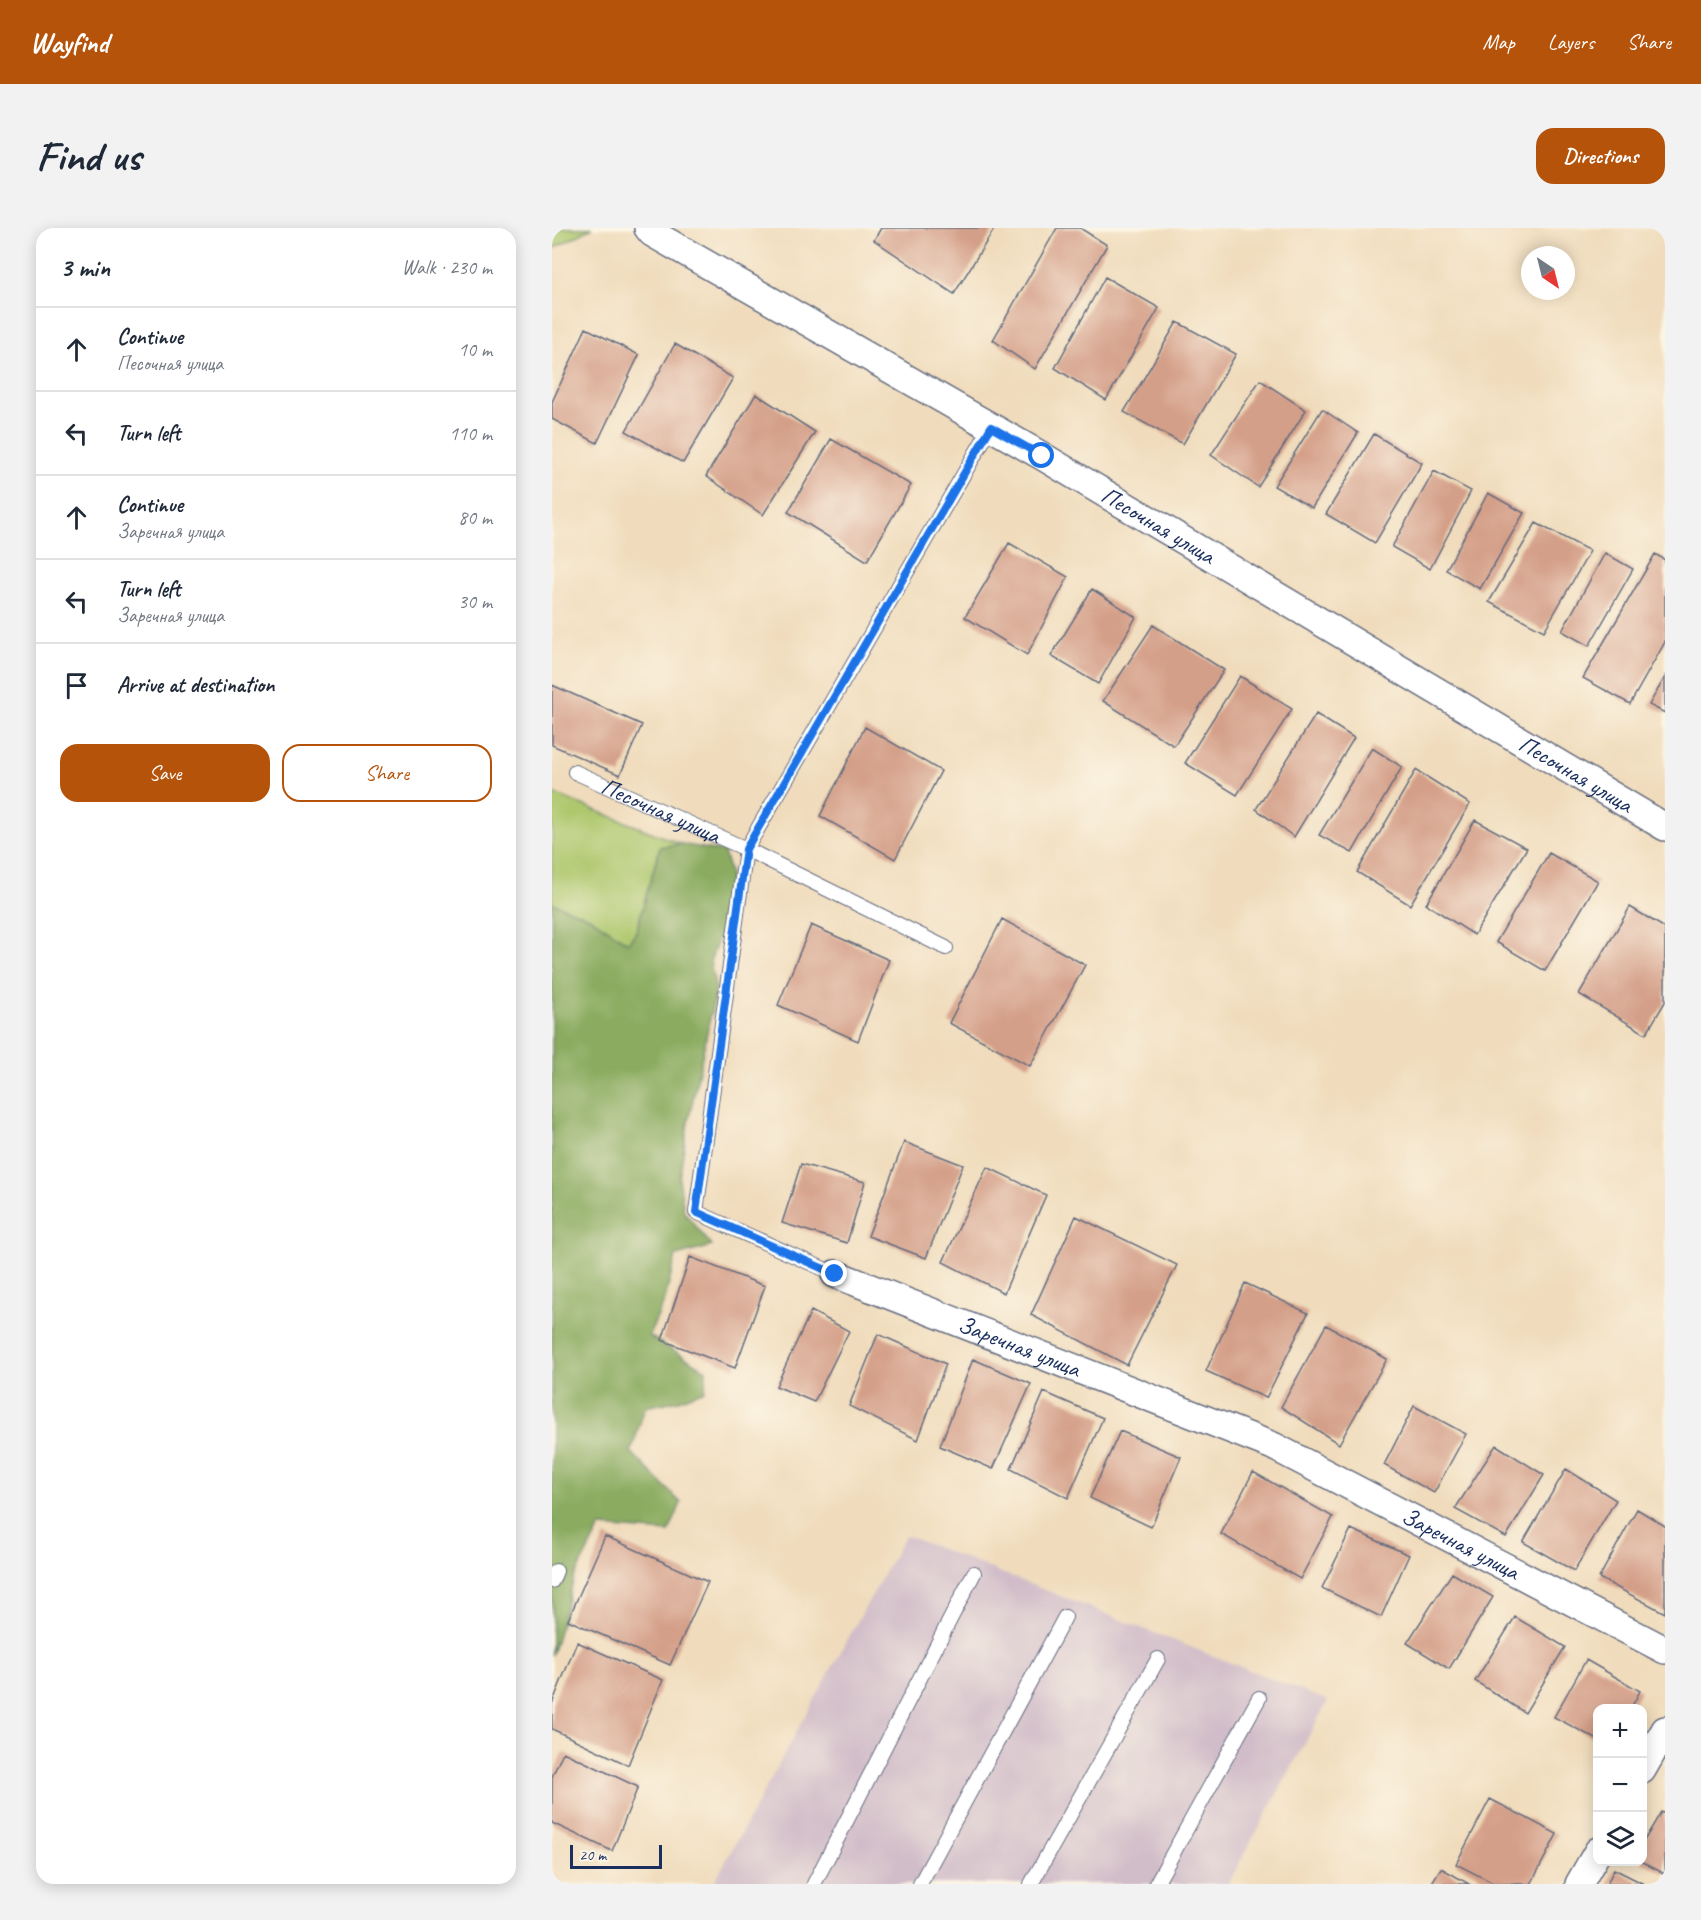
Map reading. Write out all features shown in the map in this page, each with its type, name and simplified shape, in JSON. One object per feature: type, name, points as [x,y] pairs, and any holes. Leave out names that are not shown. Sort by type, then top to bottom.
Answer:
[{"type":"street","name":"Песочная улица","points":[[648,228],[663,239],[991,427],[1665,827]]},
{"type":"street","name":"Заречная улица","points":[[835,1274],[1273,1446],[1665,1650]]},
{"type":"street","points":[[1647,1761],[1665,1730]]},
{"type":"street","points":[[1579,1884],[1593,1860]]},
{"type":"lane","points":[[746,849],[991,427]]},
{"type":"lane","name":"Песочная улица","points":[[575,772],[746,849],[946,948]]},
{"type":"lane","name":"Заречная улица","points":[[746,849],[696,1212],[835,1274]]},
{"type":"lane","points":[[814,1884],[974,1573]]},
{"type":"lane","points":[[920,1884],[1065,1617]]},
{"type":"lane","points":[[1030,1884],[1158,1659]]},
{"type":"lane","points":[[1156,1884],[1259,1698]]},
{"type":"shaded area","points":[[905,1535],[1328,1701],[1228,1884],[713,1884]]},
{"type":"green space","points":[[552,228],[592,228],[552,249]]},
{"type":"green space","points":[[552,793],[681,844],[660,847],[636,932],[628,943],[589,917],[552,903]]},
{"type":"green space","points":[[681,844],[724,852],[730,874],[721,931],[710,962],[716,990],[688,1123],[679,1179],[684,1212],[712,1246],[676,1256],[665,1299],[649,1336],[706,1370],[705,1390],[679,1400],[645,1407],[631,1452],[681,1503],[669,1532],[600,1527],[574,1578],[552,1655],[552,903],[589,917],[628,943],[636,932],[660,847]]},
{"type":"building","points":[[881,228],[995,228],[954,294],[874,240]]},
{"type":"building","points":[[1057,228],[1080,228],[1107,245],[1035,369],[993,340]]},
{"type":"building","points":[[1105,277],[1159,308],[1106,400],[1055,368]]},
{"type":"building","points":[[1177,322],[1236,354],[1183,444],[1124,412]]},
{"type":"building","points":[[586,328],[639,355],[597,443],[552,419],[552,402]]},
{"type":"building","points":[[675,344],[733,378],[683,463],[626,431]]},
{"type":"building","points":[[1260,380],[1306,410],[1258,487],[1211,455]]},
{"type":"building","points":[[756,394],[815,432],[763,515],[706,476]]},
{"type":"building","points":[[1322,409],[1358,433],[1312,508],[1274,486]]},
{"type":"building","points":[[1374,434],[1422,463],[1375,543],[1326,514]]},
{"type":"building","points":[[831,439],[911,485],[867,561],[788,512]]},
{"type":"building","points":[[1434,471],[1471,491],[1430,569],[1392,547]]},
{"type":"building","points":[[1488,493],[1524,513],[1480,589],[1446,570]]},
{"type":"building","points":[[1536,523],[1590,551],[1544,631],[1489,602]]},
{"type":"building","points":[[1009,543],[1068,577],[1027,655],[965,617]]},
{"type":"building","points":[[1605,553],[1633,569],[1589,646],[1562,631]]},
{"type":"building","points":[[1655,554],[1665,560],[1665,642],[1630,704],[1583,678]]},
{"type":"building","points":[[1092,589],[1136,617],[1098,684],[1051,656]]},
{"type":"building","points":[[1153,625],[1224,670],[1174,746],[1103,701]]},
{"type":"building","points":[[1240,676],[1292,709],[1237,795],[1185,763]]},
{"type":"building","points":[[1665,677],[1665,713],[1649,705]]},
{"type":"building","points":[[552,685],[642,725],[620,775],[552,745]]},
{"type":"building","points":[[1316,714],[1354,738],[1294,837],[1256,809]]},
{"type":"building","points":[[865,727],[941,771],[895,859],[820,816]]},
{"type":"building","points":[[1372,748],[1402,767],[1352,853],[1319,835]]},
{"type":"building","points":[[1416,770],[1470,804],[1410,905],[1357,872]]},
{"type":"building","points":[[1475,820],[1527,848],[1474,935],[1426,904]]},
{"type":"building","points":[[1549,853],[1598,881],[1545,971],[1496,942]]},
{"type":"building","points":[[1630,907],[1665,928],[1665,1002],[1646,1034],[1579,994]]},
{"type":"building","points":[[1002,919],[1085,965],[1030,1066],[949,1023]]},
{"type":"building","points":[[811,925],[889,960],[858,1041],[778,1005]]},
{"type":"building","points":[[904,1142],[963,1165],[926,1258],[868,1236]]},
{"type":"building","points":[[801,1164],[865,1182],[847,1243],[782,1223]]},
{"type":"building","points":[[987,1167],[1046,1195],[1004,1293],[943,1262]]},
{"type":"building","points":[[1076,1216],[1177,1265],[1127,1365],[1031,1315]]},
{"type":"building","points":[[690,1257],[765,1286],[735,1368],[662,1340]]},
{"type":"building","points":[[1245,1283],[1308,1313],[1266,1398],[1206,1371]]},
{"type":"building","points":[[811,1311],[849,1331],[814,1402],[776,1386]]},
{"type":"building","points":[[1326,1325],[1387,1359],[1339,1444],[1281,1407]]},
{"type":"building","points":[[878,1334],[946,1364],[918,1440],[849,1406]]},
{"type":"building","points":[[973,1359],[1031,1384],[993,1469],[940,1446]]},
{"type":"building","points":[[1044,1392],[1103,1418],[1068,1498],[1011,1469]]},
{"type":"building","points":[[1414,1406],[1466,1434],[1434,1493],[1384,1465]]},
{"type":"building","points":[[1120,1431],[1181,1457],[1151,1527],[1090,1498]]},
{"type":"building","points":[[1496,1445],[1544,1475],[1506,1537],[1455,1509]]},
{"type":"building","points":[[1566,1469],[1616,1500],[1574,1571],[1523,1542]]},
{"type":"building","points":[[1253,1472],[1333,1517],[1300,1579],[1221,1534]]},
{"type":"building","points":[[1637,1509],[1665,1526],[1665,1613],[1599,1578]]},
{"type":"building","points":[[1351,1529],[1409,1555],[1381,1617],[1322,1588]]},
{"type":"building","points":[[605,1536],[708,1582],[670,1665],[568,1620]]},
{"type":"building","points":[[1452,1573],[1493,1597],[1449,1669],[1407,1643]]},
{"type":"building","points":[[1515,1617],[1565,1647],[1525,1713],[1475,1681]]},
{"type":"building","points":[[577,1642],[663,1680],[628,1765],[552,1729],[552,1704]]},
{"type":"building","points":[[1586,1660],[1640,1691],[1633,1704],[1593,1704],[1593,1737],[1554,1717]]},
{"type":"building","points":[[563,1752],[638,1787],[612,1851],[552,1823],[552,1777]]},
{"type":"building","points":[[1490,1799],[1557,1834],[1531,1884],[1495,1884],[1456,1864]]},
{"type":"building","points":[[1661,1812],[1665,1814],[1665,1874],[1647,1865],[1647,1836]]},
{"type":"building","points":[[1441,1868],[1469,1884],[1431,1884]]},
{"type":"building","points":[[1614,1869],[1644,1884],[1607,1884]]},
{"type":"route","points":[[835,1274],[696,1212],[746,849],[991,427],[1042,456]]}]
